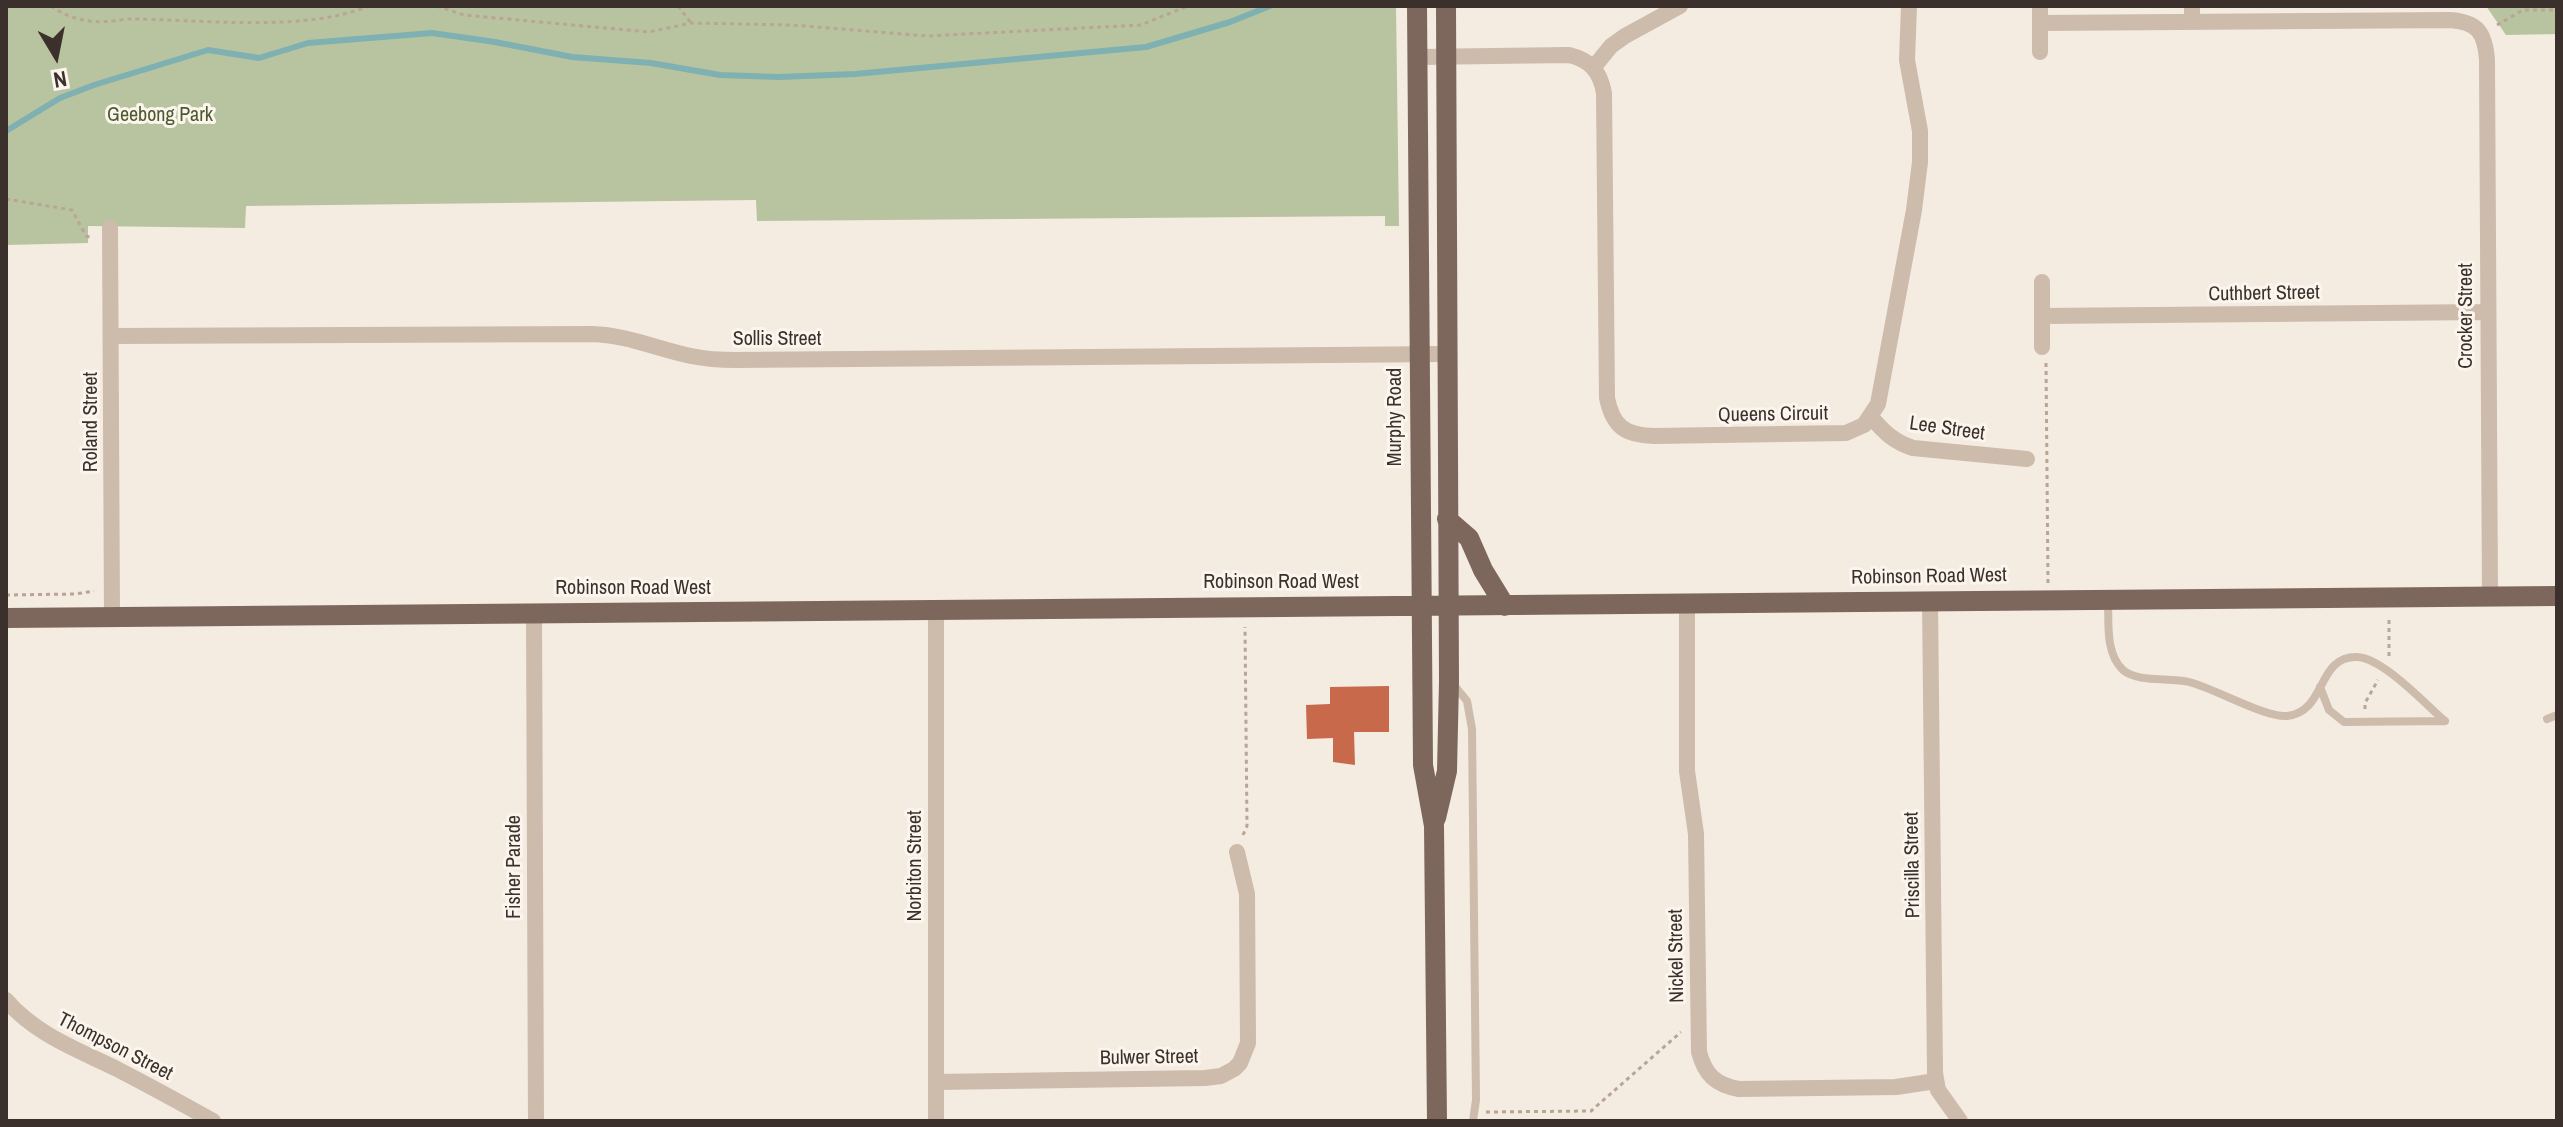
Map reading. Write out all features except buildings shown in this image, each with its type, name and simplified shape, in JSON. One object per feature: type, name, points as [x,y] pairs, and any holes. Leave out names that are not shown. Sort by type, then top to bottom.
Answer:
[{"type":"main road","name":"Murphy Road","points":[[1417,6],[1423,765],[1434,826],[1437,1121]]},
{"type":"main road","name":"Murphy Road","points":[[1434,826],[1447,771],[1449,681],[1446,6]]},
{"type":"main road","points":[[1447,519],[1469,538],[1483,570],[1505,606]]},
{"type":"main road","name":"Robinson Road West","points":[[6,618],[2557,596]]},
{"type":"street","points":[[1418,57],[1569,55],[1579,57],[1594,67],[1611,46],[1625,36],[1680,6]]},
{"type":"street","points":[[1871,417],[1881,392],[1920,162],[1920,131],[1907,60],[1909,6]]},
{"type":"street","points":[[2040,52],[2040,15],[2192,14],[2450,20],[2472,24],[2481,35]]},
{"type":"street","name":"Crocker Street","points":[[2481,35],[2487,60],[2490,597]]},
{"type":"street","name":"Queens Circuit","points":[[1594,67],[1604,93],[1607,398],[1613,419],[1632,434],[1683,436],[1846,433],[1864,425],[1871,417]]},
{"type":"street","name":"Roland Street","points":[[105,233],[111,336],[112,617]]},
{"type":"street","points":[[2042,282],[2042,347]]},
{"type":"street","name":"Cuthbert Street","points":[[2042,316],[2487,312]]},
{"type":"street","name":"Sollis Street","points":[[111,336],[603,334],[637,340],[691,356],[736,360],[1447,354]]},
{"type":"street","name":"Lee Street","points":[[1871,417],[1888,436],[1913,448],[2027,459]]},
{"type":"street","name":"Priscilla Street","points":[[1930,601],[1936,1081],[1942,1096],[1960,1121]]},
{"type":"street","name":"Nickel Street","points":[[1687,603],[1687,771],[1696,834],[1701,1062],[1711,1078],[1739,1089],[1896,1087],[1936,1081]]},
{"type":"street","name":"Norbiton Street","points":[[936,611],[936,1121]]},
{"type":"street","name":"Fisher Parade","points":[[534,614],[536,1121]]},
{"type":"street","name":"Bulwer Street","points":[[936,1082],[1205,1078],[1221,1076],[1234,1069],[1245,1055],[1249,1028],[1247,894],[1237,852]]},
{"type":"street","name":"Thompson Street","points":[[6,1000],[40,1031],[213,1121]]},
{"type":"lane","points":[[2108,600],[2111,647],[2116,662],[2126,673],[2189,682],[2285,717],[2302,712],[2311,705],[2328,670],[2343,660],[2361,657],[2387,671],[2445,721],[2344,722],[2329,710],[2320,687]]},
{"type":"lane","points":[[1449,681],[1462,692],[1471,714],[1474,1117]]},
{"type":"path","points":[[51,6],[81,21],[106,23],[127,19],[288,22],[345,15],[369,6]]},
{"type":"path","points":[[437,6],[464,15],[649,32],[691,23],[792,25],[927,36],[1141,25],[1188,6]]},
{"type":"path","points":[[678,6],[691,23]]},
{"type":"path","points":[[2481,35],[2523,10],[2557,10]]},
{"type":"path","points":[[6,199],[72,210],[86,236],[105,233]]},
{"type":"path","points":[[2042,347],[2046,357],[2049,600]]},
{"type":"path","points":[[6,595],[94,591]]},
{"type":"path","points":[[1237,852],[1247,826],[1245,608]]},
{"type":"path","points":[[2389,620],[2389,648]]},
{"type":"path","points":[[2365,713],[2365,703],[2377,682]]},
{"type":"path","points":[[1474,1117],[1591,1111],[1682,1031],[1698,1022]]},
{"type":"green space","name":"Geebong Park","points":[[6,6],[1396,6],[1399,226],[1385,226],[1385,216],[757,221],[756,200],[246,206],[245,228],[88,226],[88,243],[6,245]]},
{"type":"green space","points":[[2486,6],[2557,6],[2557,34],[2506,35]]},
{"type":"waterway","points":[[6,131],[60,98],[208,50],[259,58],[308,43],[432,33],[572,57],[651,63],[720,75],[779,77],[855,74],[1146,47],[1230,22],[1270,6]]}]
